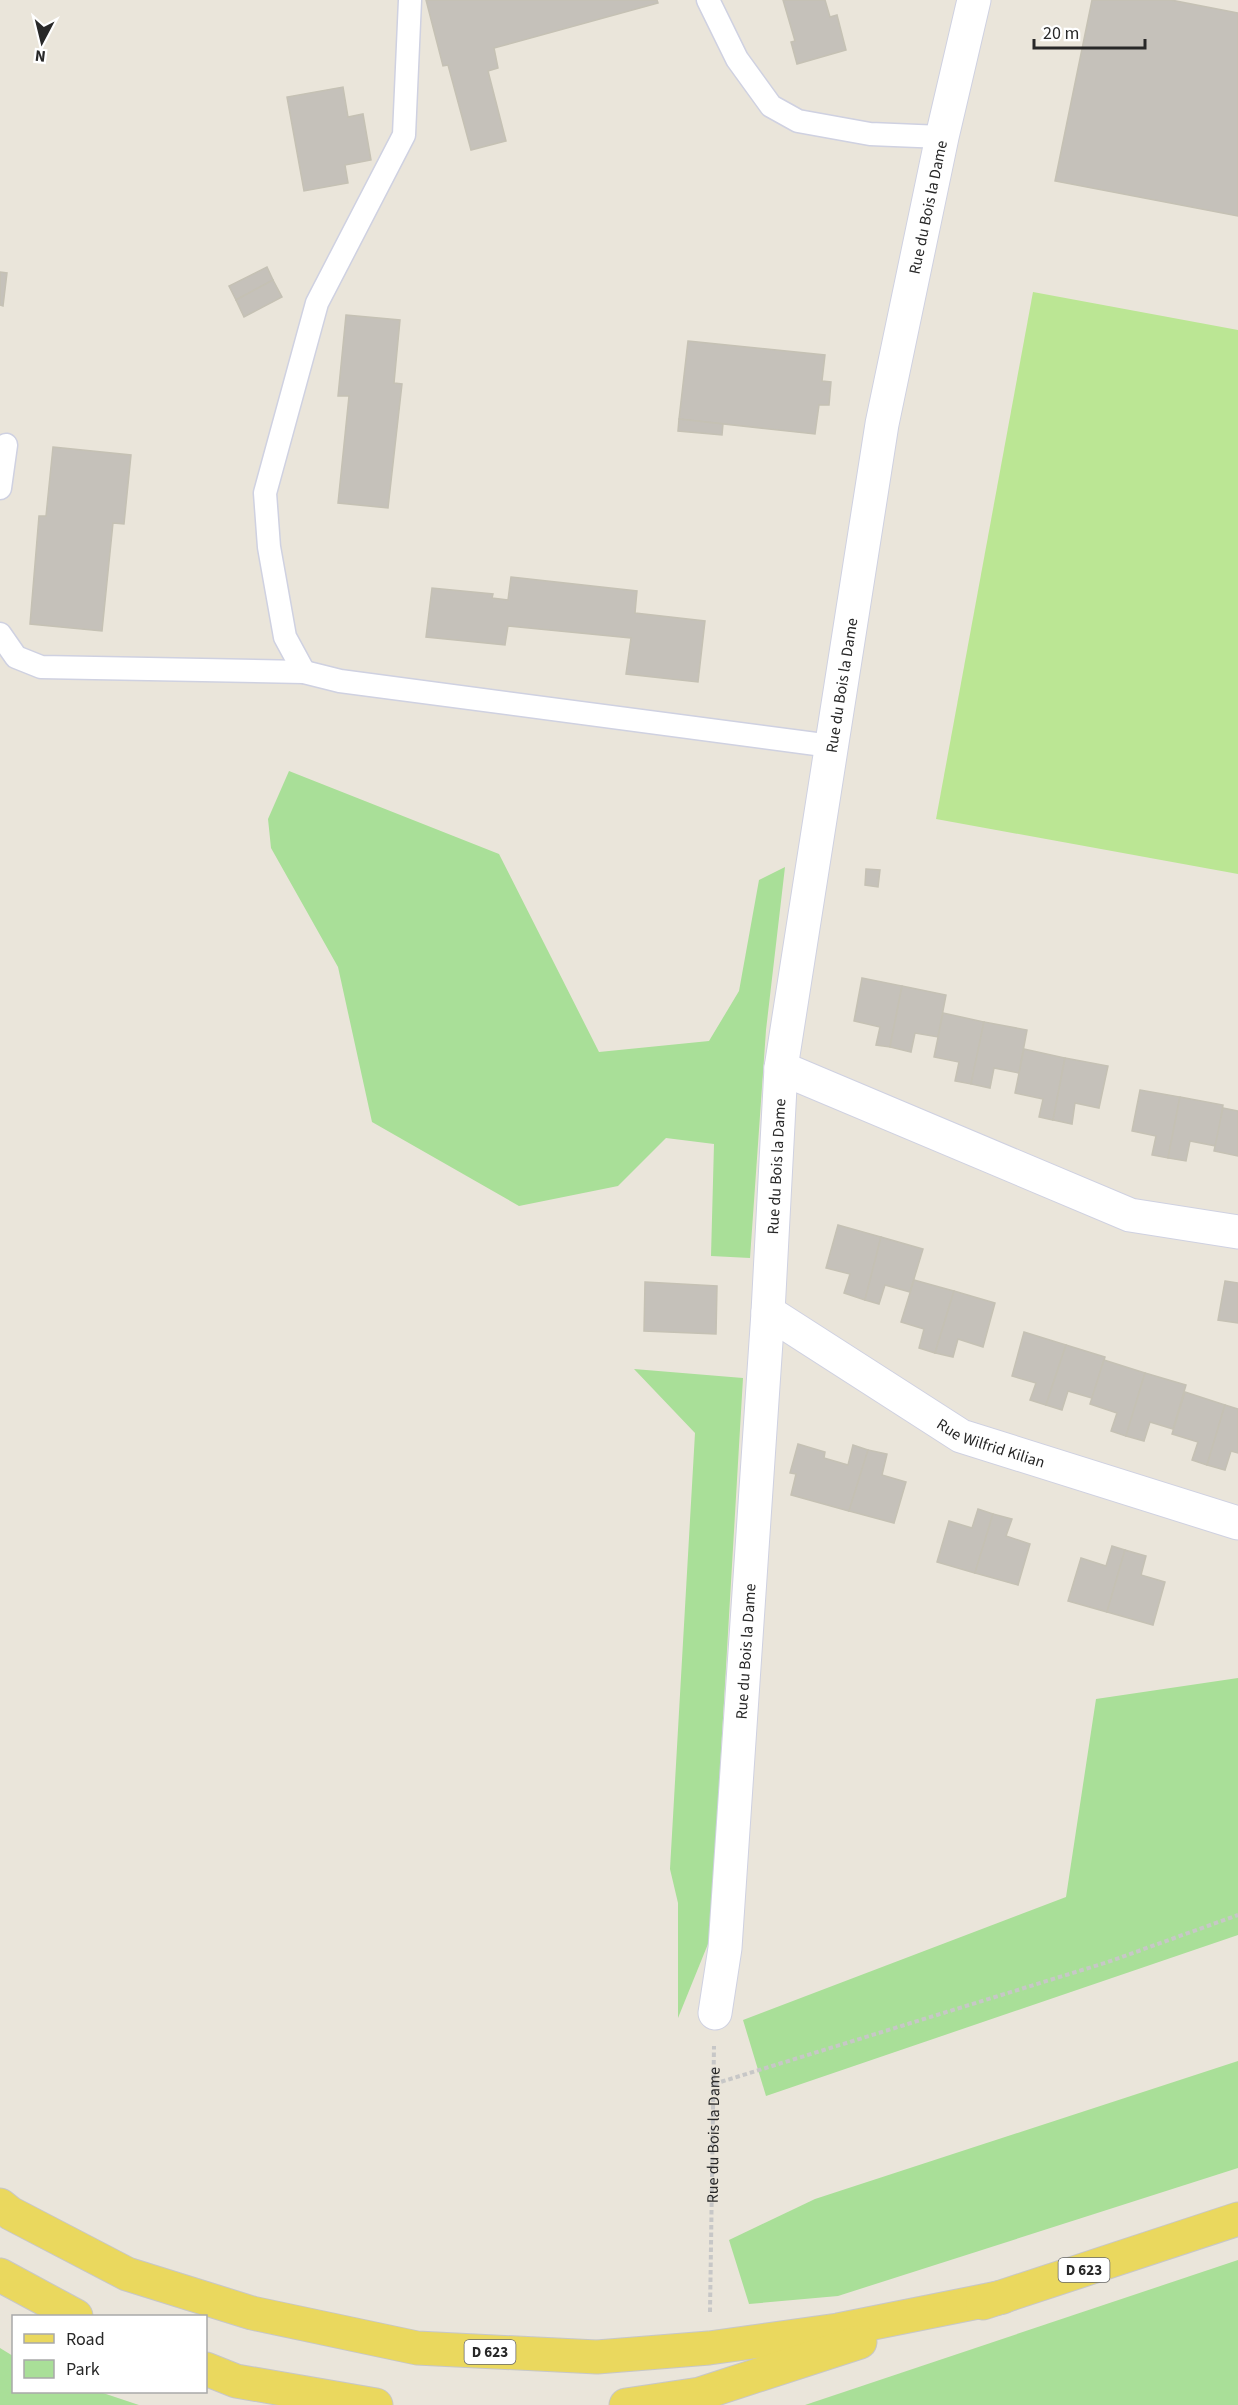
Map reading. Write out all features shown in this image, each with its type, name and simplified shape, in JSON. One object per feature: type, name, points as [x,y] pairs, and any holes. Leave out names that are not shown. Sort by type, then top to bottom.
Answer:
[{"type":"main road","name":"D 623","points":[[0,2205],[10,2213],[127,2274],[252,2313],[417,2348],[597,2357],[709,2348],[838,2330],[1002,2296]]},
{"type":"main road","name":"D 623","points":[[626,2405],[700,2394],[1238,2219]]},
{"type":"main road","points":[[0,2275],[74,2315]]},
{"type":"main road","points":[[207,2369],[236,2380],[376,2405]]},
{"type":"street","name":"Rue du Bois la Dame","points":[[715,2013],[725,1948],[768,1312],[781,1068],[882,424],[942,137],[974,0]]},
{"type":"street","points":[[781,1068],[1130,1215],[1238,1232]]},
{"type":"street","name":"Rue Wilfrid Kilian","points":[[768,1312],[961,1436],[1238,1523]]},
{"type":"lane","points":[[303,672],[285,637],[268,547],[265,493],[317,303],[404,135],[410,0]]},
{"type":"lane","points":[[708,0],[737,59],[771,106],[798,121],[870,134],[942,137]]},
{"type":"lane","points":[[0,488],[6,445]]},
{"type":"lane","points":[[0,634],[16,657],[41,667],[303,672],[340,681],[831,746]]},
{"type":"path","points":[[714,2084],[1108,1962],[1238,1915]]},
{"type":"path","name":"Rue du Bois la Dame","points":[[709,2348],[715,2013]]},
{"type":"green space","points":[[1033,292],[1238,330],[1238,874],[936,819]]},
{"type":"green space","points":[[289,771],[499,854],[599,1052],[709,1041],[739,991],[759,880],[785,867],[766,1030],[750,1258],[711,1256],[714,1144],[666,1138],[618,1186],[519,1206],[372,1122],[338,967],[271,848],[268,819]]},
{"type":"green space","points":[[634,1369],[743,1378],[710,1939],[678,2018],[678,1903],[670,1869],[695,1433]]},
{"type":"green space","points":[[1238,1678],[1238,1935],[766,2096],[743,2020],[1066,1897],[1096,1699]]},
{"type":"green space","points":[[1238,2061],[1238,2168],[838,2296],[749,2304],[729,2240],[815,2199]]},
{"type":"green space","points":[[1238,2260],[1238,2405],[805,2405]]},
{"type":"green space","points":[[0,2348],[12,2355],[12,2393],[103,2393],[139,2405],[0,2405]]},
{"type":"building","points":[[426,0],[657,0],[658,3],[494,48],[498,68],[488,71],[506,141],[471,150],[448,65],[443,66]]},
{"type":"building","points":[[783,0],[825,0],[830,17],[837,15],[846,50],[797,64],[791,42],[795,41]]},
{"type":"building","points":[[1092,0],[1171,0],[1238,13],[1238,216],[1055,181]]},
{"type":"building","points":[[343,87],[348,117],[363,114],[371,160],[345,165],[348,183],[304,191],[287,97]]},
{"type":"building","points":[[267,267],[273,280],[236,300],[229,286]]},
{"type":"building","points":[[0,272],[7,273],[3,306],[0,305]]},
{"type":"building","points":[[273,280],[282,297],[244,317],[236,300]]},
{"type":"building","points":[[346,315],[400,320],[394,383],[402,384],[388,508],[338,503],[349,396],[338,396]]},
{"type":"building","points":[[688,341],[825,355],[822,381],[831,382],[829,405],[819,405],[815,434],[679,419]]},
{"type":"building","points":[[679,419],[723,424],[722,435],[678,431]]},
{"type":"building","points":[[53,447],[131,455],[124,524],[113,523],[102,631],[30,624],[39,516],[46,516]]},
{"type":"building","points":[[511,577],[637,591],[635,613],[705,621],[698,682],[626,674],[631,638],[508,626],[505,645],[426,637],[432,588],[493,594],[492,598],[508,600]]},
{"type":"building","points":[[866,869],[880,870],[878,887],[865,885]]},
{"type":"building","points":[[862,978],[902,986],[890,1047],[876,1045],[880,1027],[854,1021]]},
{"type":"building","points":[[902,986],[946,995],[938,1037],[915,1033],[911,1052],[890,1047]]},
{"type":"building","points":[[943,1013],[984,1022],[971,1084],[955,1081],[959,1062],[934,1057]]},
{"type":"building","points":[[984,1022],[1027,1030],[1019,1073],[994,1068],[990,1088],[971,1084]]},
{"type":"building","points":[[1024,1049],[1065,1058],[1053,1120],[1039,1117],[1043,1099],[1015,1093]]},
{"type":"building","points":[[1065,1058],[1108,1066],[1099,1108],[1075,1103],[1072,1124],[1053,1120]]},
{"type":"building","points":[[1140,1090],[1180,1097],[1168,1158],[1152,1155],[1156,1136],[1132,1131]]},
{"type":"building","points":[[1180,1097],[1223,1105],[1216,1146],[1190,1141],[1186,1161],[1168,1158]]},
{"type":"building","points":[[1223,1108],[1238,1111],[1238,1156],[1214,1151]]},
{"type":"building","points":[[838,1225],[881,1237],[865,1300],[844,1293],[850,1274],[826,1268]]},
{"type":"building","points":[[881,1237],[923,1249],[910,1292],[885,1285],[879,1304],[865,1300]]},
{"type":"building","points":[[914,1280],[954,1291],[935,1353],[919,1348],[924,1329],[901,1322]]},
{"type":"building","points":[[1225,1281],[1238,1283],[1238,1323],[1218,1320]]},
{"type":"building","points":[[645,1282],[717,1286],[716,1334],[644,1331]]},
{"type":"building","points":[[954,1291],[995,1303],[983,1347],[958,1339],[953,1357],[935,1353]]},
{"type":"building","points":[[1024,1332],[1066,1345],[1046,1405],[1030,1400],[1036,1383],[1012,1376]]},
{"type":"building","points":[[1066,1345],[1105,1357],[1092,1398],[1068,1391],[1062,1410],[1046,1405]]},
{"type":"building","points":[[1104,1360],[1145,1373],[1126,1436],[1111,1431],[1117,1413],[1090,1404]]},
{"type":"building","points":[[1145,1373],[1186,1385],[1173,1429],[1150,1422],[1144,1441],[1126,1436]]},
{"type":"building","points":[[1185,1392],[1225,1405],[1207,1465],[1192,1460],[1198,1442],[1172,1434]]},
{"type":"building","points":[[1225,1405],[1238,1409],[1238,1453],[1231,1451],[1225,1470],[1207,1465]]},
{"type":"building","points":[[798,1444],[825,1452],[824,1458],[848,1465],[853,1445],[868,1450],[849,1511],[791,1495],[796,1474],[790,1473]]},
{"type":"building","points":[[868,1450],[887,1454],[882,1475],[906,1482],[894,1523],[849,1511]]},
{"type":"building","points":[[978,1509],[993,1514],[975,1573],[937,1562],[949,1521],[972,1528]]},
{"type":"building","points":[[993,1514],[1012,1519],[1006,1536],[1030,1544],[1018,1585],[975,1573]]},
{"type":"building","points":[[1112,1546],[1125,1550],[1107,1612],[1068,1601],[1081,1558],[1106,1566]]},
{"type":"building","points":[[1125,1550],[1146,1556],[1141,1575],[1165,1582],[1153,1625],[1107,1612]]}]
